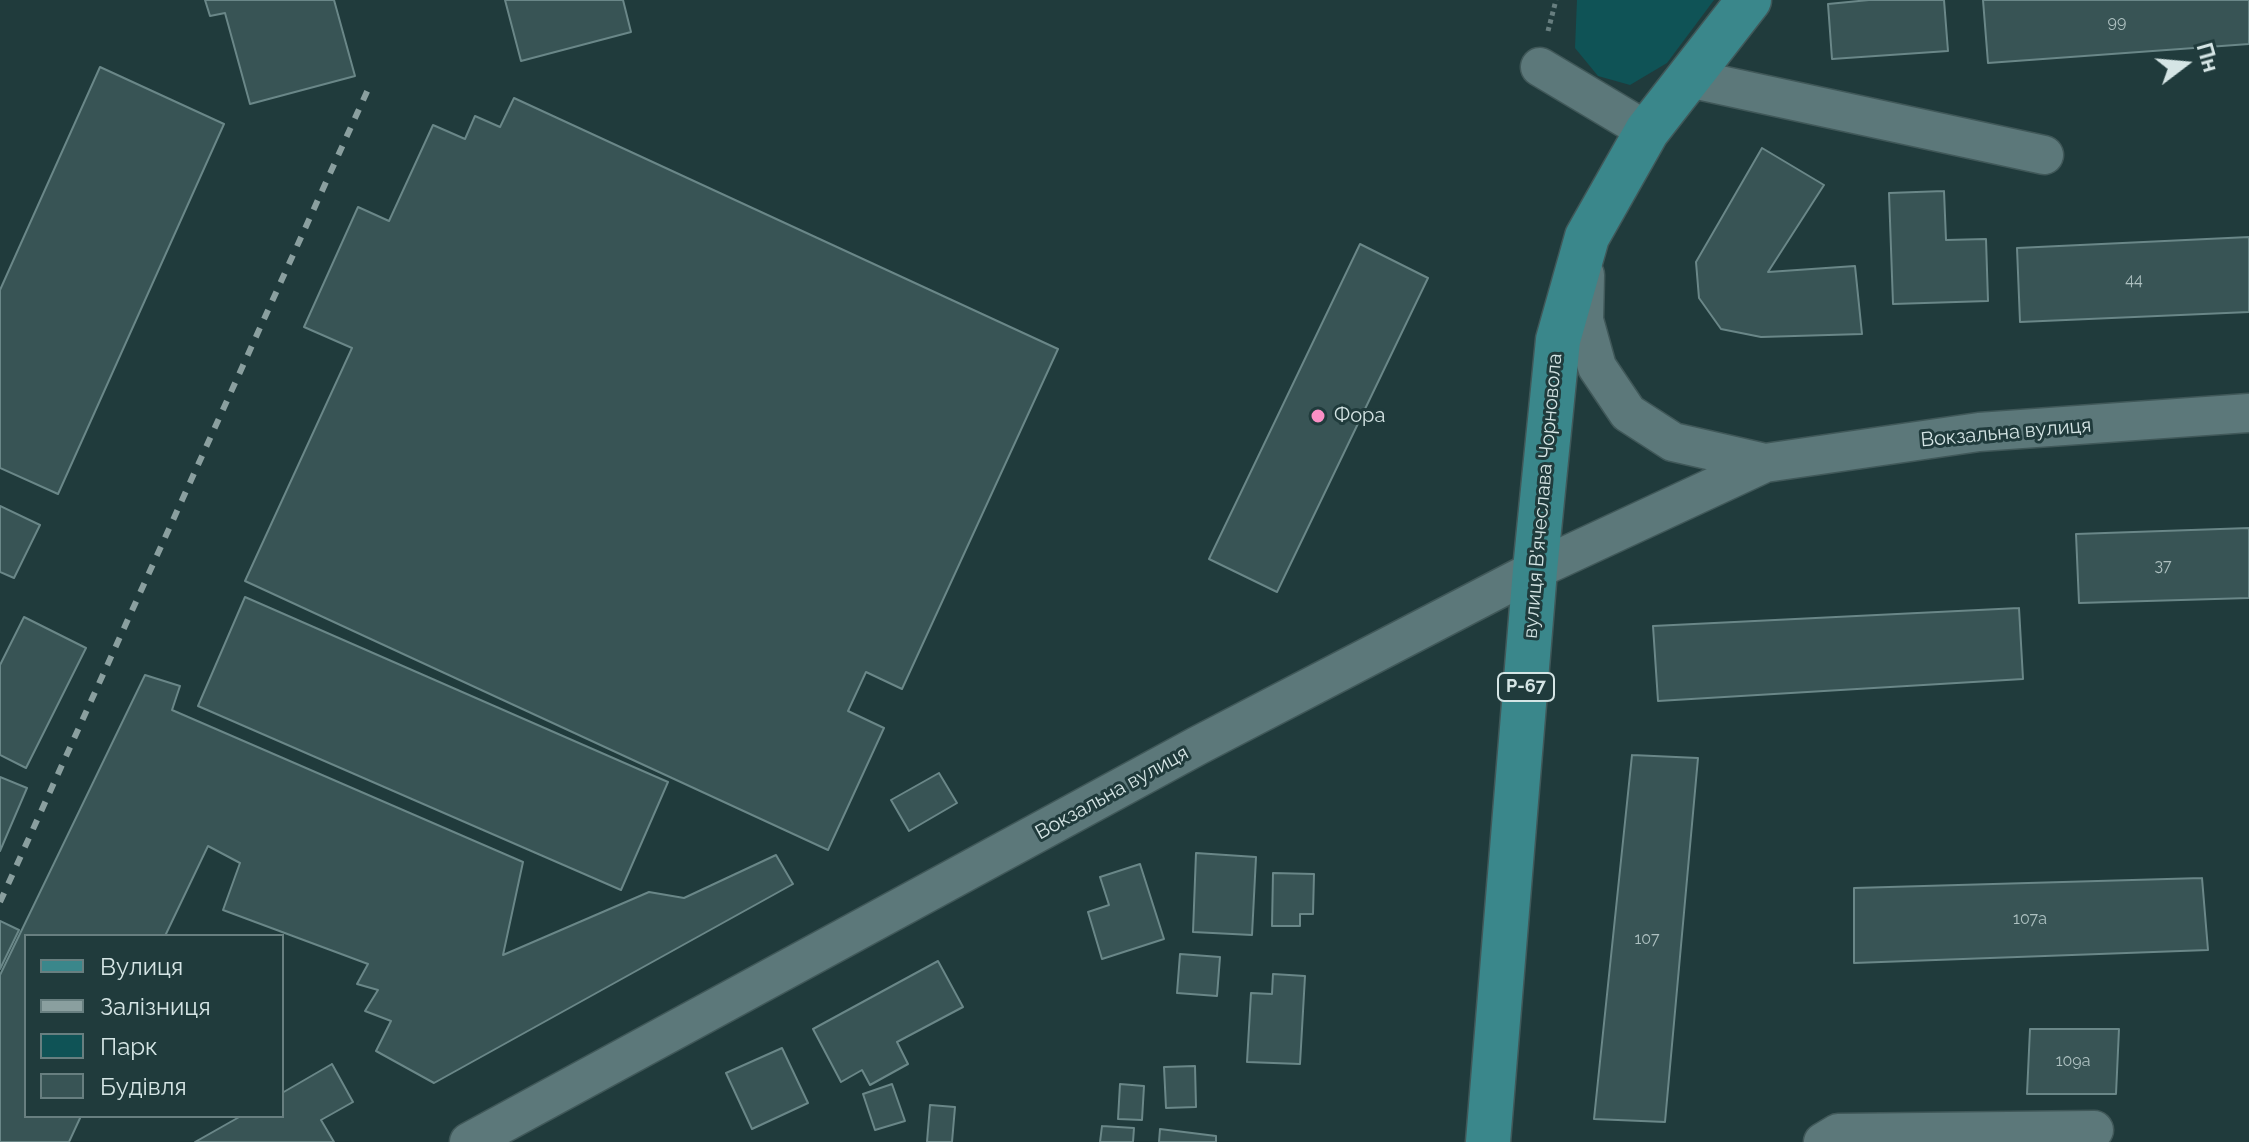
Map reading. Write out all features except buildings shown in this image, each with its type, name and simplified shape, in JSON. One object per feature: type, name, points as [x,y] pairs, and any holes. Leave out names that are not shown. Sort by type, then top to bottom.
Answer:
[{"type":"main road","name":"вулиця В'ячеслава Чорновола","points":[[1488,1142],[1535,570],[1558,340],[1587,237],[1647,131],[1749,0]]},
{"type":"street","points":[[1540,67],[1647,131]]},
{"type":"street","points":[[1688,78],[2044,155]]},
{"type":"street","name":"Вокзальна вулиця","points":[[1587,237],[1584,320],[1597,367],[1628,413],[1673,442],[1765,463]]},
{"type":"street","name":"Вокзальна вулиця","points":[[478,1140],[1197,746],[1535,570],[1765,463],[1979,432],[2249,413]]},
{"type":"street","points":[[1823,1142],[1838,1133],[2094,1130]]},
{"type":"green space","points":[[1577,0],[1714,0],[1667,63],[1630,85],[1598,76],[1575,48]]},
{"type":"railway","points":[[0,902],[370,85]]},
{"type":"place","name":"Фора","points":[[1318,416]]}]
